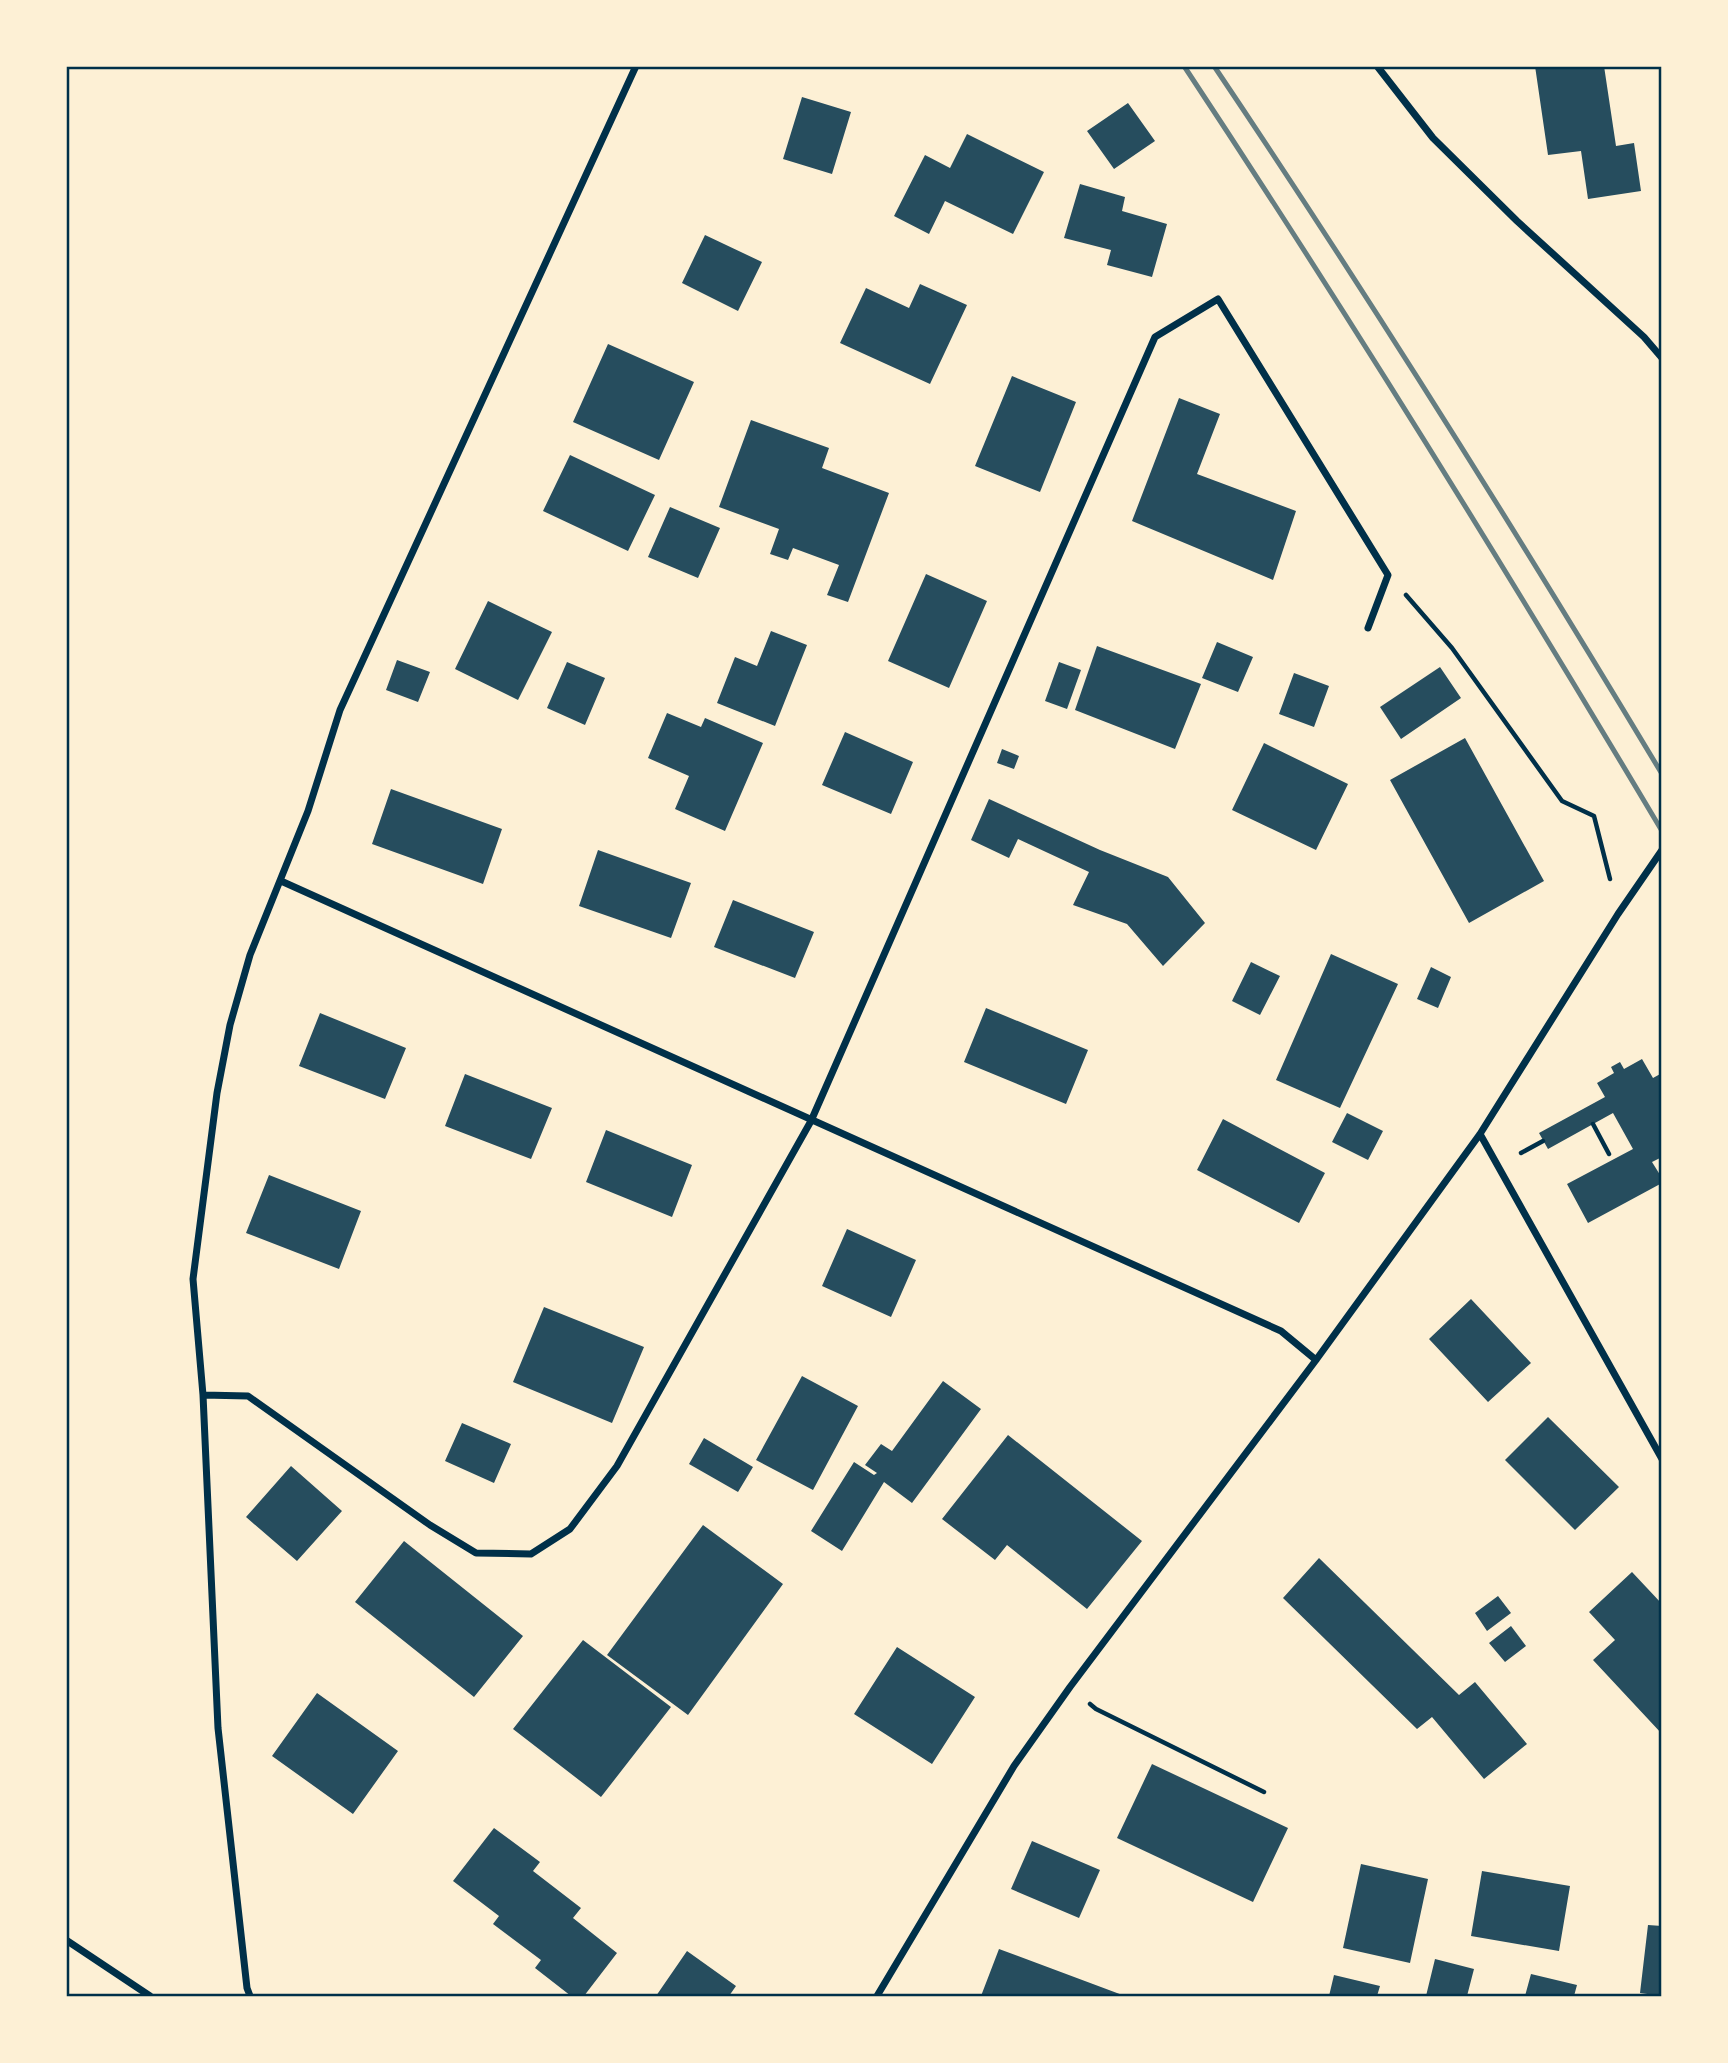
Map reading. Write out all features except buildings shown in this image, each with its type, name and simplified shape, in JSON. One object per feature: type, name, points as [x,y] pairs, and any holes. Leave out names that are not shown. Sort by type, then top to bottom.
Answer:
[{"type":"street","points":[[250,1997],[218,1728],[203,1395],[193,1279],[217,1093],[230,1025],[250,955],[308,811],[340,710],[636,66]]},
{"type":"street","points":[[1377,66],[1433,138],[1517,221],[1644,337],[1661,358]]},
{"type":"street","points":[[203,1395],[248,1396],[430,1525],[476,1553],[531,1554],[570,1529],[617,1466],[811,1121],[1155,337],[1218,299],[1388,575],[1368,628]]},
{"type":"street","points":[[877,1997],[1014,1766],[1070,1687],[1316,1360],[1480,1134],[1661,850]]},
{"type":"street","points":[[281,881],[1281,1331],[1316,1360]]},
{"type":"street","points":[[1480,1134],[1661,1458]]},
{"type":"street","points":[[66,1940],[150,1997]]},
{"type":"path","points":[[1388,575],[1452,648],[1562,801],[1594,816],[1618,914]]},
{"type":"path","points":[[1593,1124],[1609,1154]]},
{"type":"path","points":[[1070,1687],[1096,1709],[1264,1792]]},
{"type":"railway","points":[[1184,66],[1428,446],[1662,831]]},
{"type":"railway","points":[[1214,66],[1442,417],[1662,774]]}]
